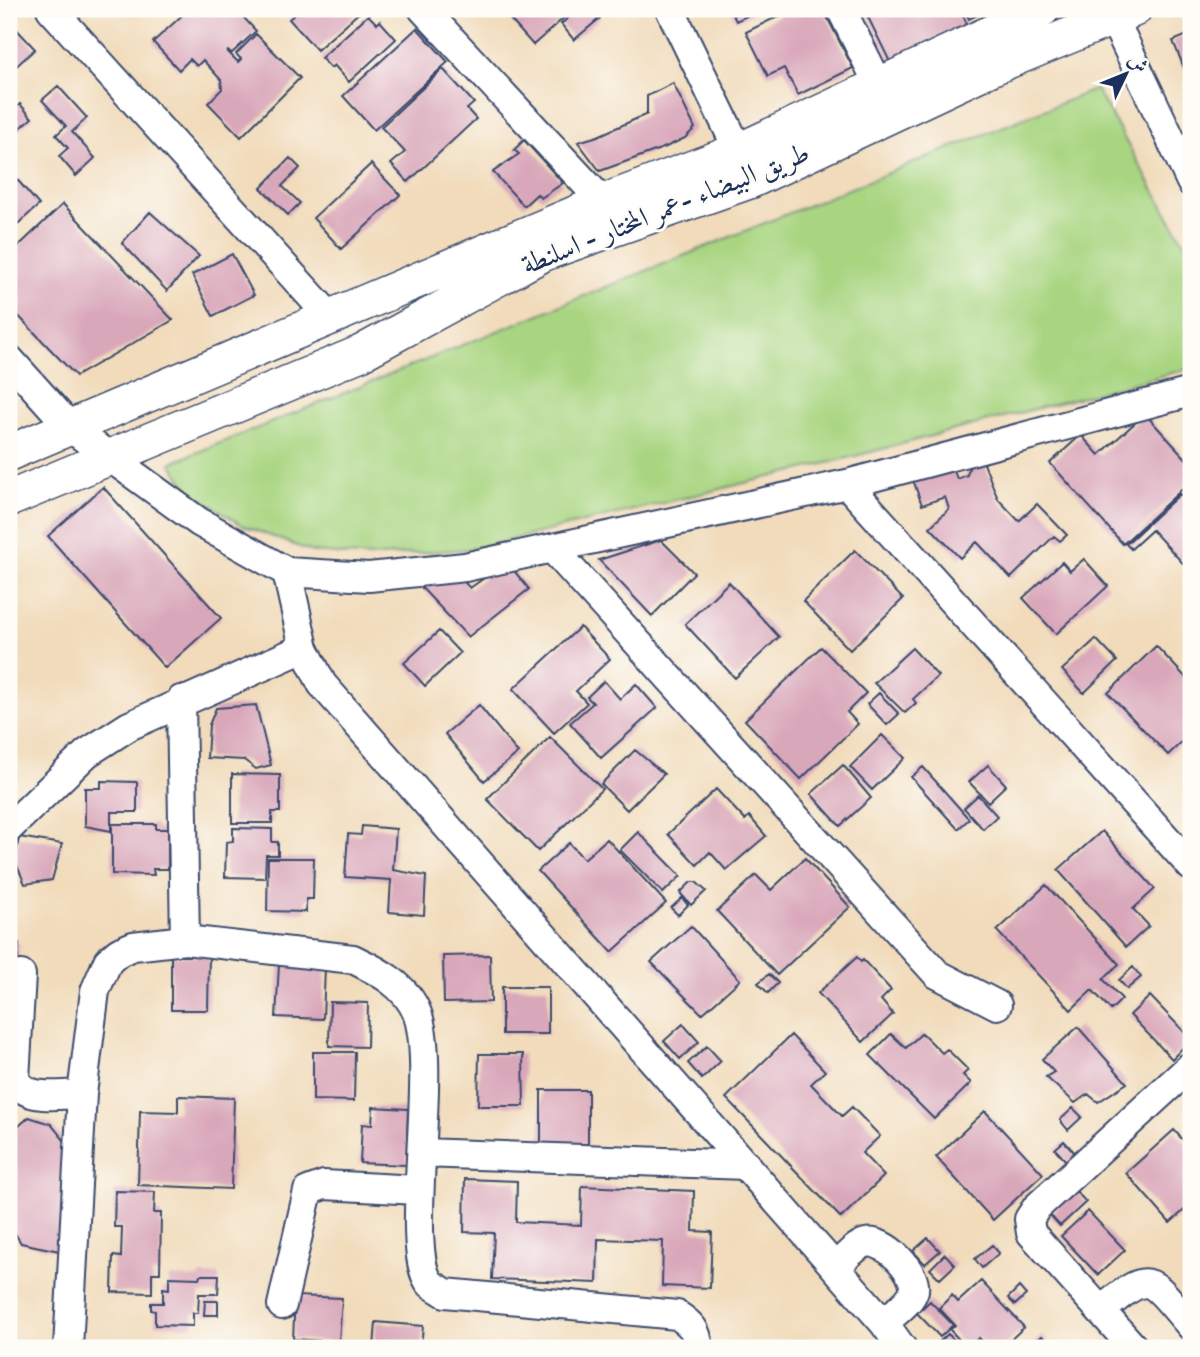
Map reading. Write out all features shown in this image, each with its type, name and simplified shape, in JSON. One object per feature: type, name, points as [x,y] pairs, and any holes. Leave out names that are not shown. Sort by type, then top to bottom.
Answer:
[{"type":"main road","name":"طريق البيضاء -عمر المختار - اسلنطة","points":[[9,453],[603,202],[746,165],[879,85],[1042,9]]},
{"type":"main road","name":"طريق البيضاء -عمر المختار - اسلنطة","points":[[9,499],[361,352],[544,253],[746,165],[993,67],[1119,11]]},
{"type":"street","points":[[51,9],[331,318]]},
{"type":"street","points":[[423,9],[603,202]]},
{"type":"street","points":[[670,9],[746,165]]},
{"type":"street","points":[[841,9],[879,85]]},
{"type":"street","points":[[1119,11],[1191,182]]},
{"type":"street","points":[[9,359],[70,427],[199,522],[287,572],[369,577],[465,566],[553,549],[847,484],[1191,392]]},
{"type":"street","points":[[847,484],[1191,866]]},
{"type":"street","points":[[553,549],[937,974],[997,1005]]},
{"type":"street","points":[[287,572],[304,648],[322,684],[355,726],[746,1165],[884,1323],[902,1348]]},
{"type":"street","points":[[9,828],[87,753],[129,726],[181,700],[304,648]]},
{"type":"street","points":[[181,700],[185,940]]},
{"type":"street","points":[[62,1342],[82,1094],[95,991],[108,961],[119,952],[133,946],[185,940],[353,959],[378,971],[402,989],[417,1013],[424,1051],[422,1153],[418,1190],[424,1268],[430,1283],[445,1293],[677,1315],[691,1324],[698,1337],[698,1348]]},
{"type":"street","points":[[21,975],[15,1079],[19,1088],[28,1094],[82,1094]]},
{"type":"street","points":[[1134,1348],[1031,1233],[1029,1219],[1037,1207],[1191,1066]]},
{"type":"street","points":[[422,1153],[746,1165]]},
{"type":"street","points":[[282,1305],[308,1191],[324,1185],[418,1190]]},
{"type":"street","points":[[835,1267],[861,1245],[872,1242],[884,1246],[910,1274],[914,1284],[911,1296],[884,1323]]},
{"type":"street","points":[[1101,1311],[1132,1285],[1146,1282],[1157,1288],[1191,1326]]},
{"type":"green space","points":[[1096,89],[1191,255],[1191,368],[840,460],[477,548],[370,557],[313,552],[242,525],[190,491],[171,463]]},
{"type":"building","points":[[189,9],[236,9],[256,31],[232,53],[227,51],[238,62],[241,59],[236,54],[256,34],[300,78],[241,137],[208,103],[222,89],[221,80],[203,60],[197,66],[190,59],[179,70],[153,42]]},
{"type":"building","points":[[301,9],[363,9],[317,50],[289,19]]},
{"type":"building","points":[[501,9],[574,9],[533,45]]},
{"type":"building","points":[[579,9],[593,9],[600,18],[574,40],[561,24]]},
{"type":"building","points":[[730,9],[762,9],[736,21]]},
{"type":"building","points":[[793,9],[823,9],[853,68],[798,95],[784,68],[768,76],[746,32]]},
{"type":"building","points":[[864,9],[960,9],[968,26],[891,64]]},
{"type":"building","points":[[964,9],[989,9],[969,19]]},
{"type":"building","points":[[368,15],[377,24],[380,21],[396,39],[349,82],[334,65],[331,68],[321,58]]},
{"type":"building","points":[[9,21],[35,49],[9,73]]},
{"type":"building","points":[[1191,27],[1191,85],[1173,41],[1190,34],[1188,28]]},
{"type":"building","points":[[417,28],[448,62],[374,130],[343,96]]},
{"type":"building","points":[[443,69],[474,103],[467,109],[476,119],[408,182],[391,164],[405,152],[381,127]]},
{"type":"building","points":[[673,83],[695,128],[685,138],[666,147],[600,171],[578,142],[647,114],[647,96]]},
{"type":"building","points":[[58,86],[87,118],[72,132],[95,158],[76,176],[59,156],[68,148],[56,135],[66,126],[42,100]]},
{"type":"building","points":[[20,104],[32,118],[18,130],[9,120],[9,115]]},
{"type":"building","points":[[524,140],[563,183],[541,198],[537,194],[524,206],[493,172],[519,154],[514,150]]},
{"type":"building","points":[[290,158],[300,168],[282,186],[300,203],[288,215],[261,188]]},
{"type":"building","points":[[371,164],[400,195],[341,249],[313,218]]},
{"type":"building","points":[[9,170],[39,205],[9,232]]},
{"type":"building","points":[[63,204],[173,320],[76,376],[9,306],[9,255]]},
{"type":"building","points":[[150,212],[199,256],[167,291],[122,243]]},
{"type":"building","points":[[232,254],[254,295],[213,316],[192,275]]},
{"type":"building","points":[[1145,414],[1191,464],[1191,481],[1123,544],[1050,463],[1081,435],[1099,455]]},
{"type":"building","points":[[983,461],[998,499],[1019,521],[1037,504],[1067,535],[1060,541],[1054,536],[1011,578],[977,542],[960,558],[930,527],[949,509],[945,497],[922,505],[912,477],[951,463],[957,479],[967,475],[971,462]]},
{"type":"building","points":[[103,487],[221,618],[165,668],[48,536]]},
{"type":"building","points":[[1180,494],[1191,506],[1191,572],[1152,530],[1131,549],[1126,544]]},
{"type":"building","points":[[661,540],[694,573],[652,616],[599,560]]},
{"type":"building","points":[[855,550],[903,599],[850,650],[803,601]]},
{"type":"building","points":[[1084,559],[1108,586],[1056,634],[1023,598],[1062,562],[1070,571]]},
{"type":"building","points":[[507,562],[529,589],[468,637],[419,585],[457,575],[470,588]]},
{"type":"building","points":[[729,582],[779,637],[735,678],[685,624]]},
{"type":"building","points":[[580,627],[610,659],[576,691],[587,703],[554,733],[513,689]]},
{"type":"building","points":[[439,631],[460,653],[425,686],[404,663]]},
{"type":"building","points":[[1096,639],[1117,661],[1084,693],[1062,670]]},
{"type":"building","points":[[1156,646],[1191,683],[1191,733],[1168,755],[1108,693]]},
{"type":"building","points":[[821,647],[866,693],[847,712],[858,724],[801,779],[745,720]]},
{"type":"building","points":[[912,648],[938,676],[913,699],[916,703],[905,713],[874,683]]},
{"type":"building","points":[[604,681],[620,699],[636,684],[657,708],[601,758],[570,723],[593,703],[587,697]]},
{"type":"building","points":[[879,693],[899,714],[887,725],[867,704]]},
{"type":"building","points":[[256,705],[271,765],[256,769],[244,760],[207,758],[209,725],[216,708]]},
{"type":"building","points":[[479,705],[518,753],[484,781],[445,734]]},
{"type":"building","points":[[882,735],[905,758],[872,790],[850,767]]},
{"type":"building","points":[[550,737],[602,789],[538,851],[487,799]]},
{"type":"building","points":[[635,750],[664,774],[627,810],[601,784]]},
{"type":"building","points":[[843,765],[871,798],[840,826],[811,794]]},
{"type":"building","points":[[988,765],[1006,785],[988,802],[969,782]]},
{"type":"building","points":[[923,767],[969,819],[958,829],[911,777]]},
{"type":"building","points":[[232,774],[280,775],[280,812],[272,812],[272,823],[232,823]]},
{"type":"building","points":[[101,781],[137,782],[137,812],[111,812],[111,831],[85,826],[85,788],[101,788]]},
{"type":"building","points":[[716,789],[745,820],[749,816],[766,836],[726,870],[710,852],[697,865],[668,834]]},
{"type":"building","points":[[978,795],[997,816],[983,829],[964,808]]},
{"type":"building","points":[[112,824],[156,824],[156,829],[168,829],[168,869],[153,869],[154,875],[112,874]]},
{"type":"building","points":[[362,826],[396,829],[393,870],[426,876],[424,915],[389,912],[391,880],[345,877],[348,834],[361,835]]},
{"type":"building","points":[[233,828],[272,829],[272,842],[278,842],[278,855],[266,855],[265,878],[225,877],[226,842],[233,841]]},
{"type":"building","points":[[1102,831],[1155,889],[1133,909],[1149,926],[1126,947],[1058,870]]},
{"type":"building","points":[[638,832],[681,876],[663,893],[620,850]]},
{"type":"building","points":[[19,837],[62,844],[52,880],[25,884],[15,861]]},
{"type":"building","points":[[607,839],[666,903],[612,952],[538,871],[569,843],[584,859]]},
{"type":"building","points":[[268,858],[314,858],[313,899],[306,899],[306,912],[267,911]]},
{"type":"building","points":[[805,858],[850,907],[777,975],[717,911],[756,875],[771,890]]},
{"type":"building","points":[[691,882],[696,882],[706,891],[691,905],[680,893]]},
{"type":"building","points":[[1046,885],[1119,964],[1103,979],[1122,999],[1111,1010],[1092,990],[1071,1010],[997,931]]},
{"type":"building","points":[[682,898],[688,905],[678,915],[671,908]]},
{"type":"building","points":[[691,926],[740,980],[702,1014],[651,962]]},
{"type":"building","points":[[9,934],[19,944],[15,994],[9,994]]},
{"type":"building","points":[[490,955],[491,1002],[444,1003],[443,956]]},
{"type":"building","points":[[171,956],[209,956],[208,1010],[171,1010]]},
{"type":"building","points":[[857,957],[891,990],[881,1000],[893,1014],[863,1042],[818,993]]},
{"type":"building","points":[[279,965],[325,967],[323,1019],[276,1017]]},
{"type":"building","points":[[1133,967],[1141,977],[1127,989],[1119,980]]},
{"type":"building","points":[[769,974],[778,983],[768,993],[758,983]]},
{"type":"building","points":[[502,987],[548,987],[548,1034],[502,1034]]},
{"type":"building","points":[[1150,996],[1191,1039],[1172,1059],[1130,1015]]},
{"type":"building","points":[[330,1002],[368,1003],[367,1047],[329,1046]]},
{"type":"building","points":[[683,1024],[699,1042],[680,1059],[664,1041]]},
{"type":"building","points":[[1078,1027],[1127,1083],[1098,1102],[1088,1094],[1075,1103],[1046,1077],[1054,1072],[1042,1059]]},
{"type":"building","points":[[922,1033],[942,1053],[947,1049],[968,1070],[963,1075],[971,1083],[934,1119],[870,1055],[891,1034],[906,1048]]},
{"type":"building","points":[[791,1035],[825,1071],[811,1084],[842,1116],[852,1107],[880,1136],[862,1153],[884,1176],[841,1218],[726,1098]]},
{"type":"building","points":[[707,1046],[721,1061],[702,1079],[688,1063]]},
{"type":"building","points":[[313,1052],[355,1052],[354,1101],[313,1100]]},
{"type":"building","points":[[479,1054],[523,1054],[524,1106],[478,1106]]},
{"type":"building","points":[[541,1090],[588,1090],[588,1144],[541,1144]]},
{"type":"building","points":[[178,1096],[234,1098],[231,1189],[138,1185],[140,1111],[178,1112]]},
{"type":"building","points":[[373,1107],[408,1109],[406,1165],[360,1163],[362,1124],[372,1125]]},
{"type":"building","points":[[1073,1108],[1082,1117],[1068,1130],[1060,1120]]},
{"type":"building","points":[[985,1111],[1043,1174],[993,1220],[936,1157]]},
{"type":"building","points":[[29,1117],[51,1124],[73,1151],[64,1252],[21,1243],[9,1224],[9,1135]]},
{"type":"building","points":[[1174,1130],[1191,1149],[1191,1204],[1170,1223],[1126,1173]]},
{"type":"building","points":[[1064,1141],[1077,1155],[1068,1163],[1055,1149]]},
{"type":"building","points":[[465,1179],[517,1181],[516,1222],[581,1225],[582,1186],[694,1191],[693,1231],[712,1232],[710,1288],[662,1286],[663,1241],[598,1239],[597,1283],[492,1279],[494,1233],[464,1232]]},
{"type":"building","points":[[1073,1188],[1086,1202],[1060,1226],[1050,1215],[1061,1204],[1058,1201]]},
{"type":"building","points":[[115,1191],[155,1192],[154,1213],[161,1213],[160,1273],[152,1273],[152,1293],[112,1292],[113,1256],[121,1257],[122,1227],[114,1227]]},
{"type":"building","points":[[1088,1211],[1125,1250],[1098,1275],[1061,1236]]},
{"type":"building","points":[[928,1238],[940,1251],[925,1264],[913,1251]]},
{"type":"building","points":[[992,1245],[999,1253],[982,1268],[975,1259]]},
{"type":"building","points":[[945,1254],[955,1265],[940,1279],[930,1269]]},
{"type":"building","points":[[200,1275],[219,1275],[218,1294],[199,1294],[198,1313],[193,1313],[193,1326],[155,1325],[155,1311],[151,1310],[151,1303],[163,1303],[163,1288],[169,1289],[169,1277],[199,1278]]},
{"type":"building","points":[[981,1281],[1024,1327],[1002,1348],[988,1348],[979,1338],[967,1348],[950,1330],[955,1325],[939,1308],[952,1295],[958,1302]]},
{"type":"building","points":[[1019,1287],[1026,1295],[1015,1305],[1008,1298]]},
{"type":"building","points":[[295,1296],[342,1298],[339,1342],[293,1339]]},
{"type":"building","points":[[205,1301],[218,1301],[218,1315],[204,1315]]},
{"type":"building","points":[[930,1301],[953,1325],[940,1337],[917,1313]]},
{"type":"building","points":[[376,1322],[423,1326],[421,1348],[374,1348]]},
{"type":"building","points":[[948,1334],[957,1343],[952,1348],[933,1348]]},
{"type":"building","points":[[1042,1336],[1053,1348],[1028,1348]]},
{"type":"building","points":[[330,1343],[372,1346],[372,1348],[330,1348]]},
{"type":"building","points":[[514,1343],[557,1346],[557,1348],[514,1348]]}]
